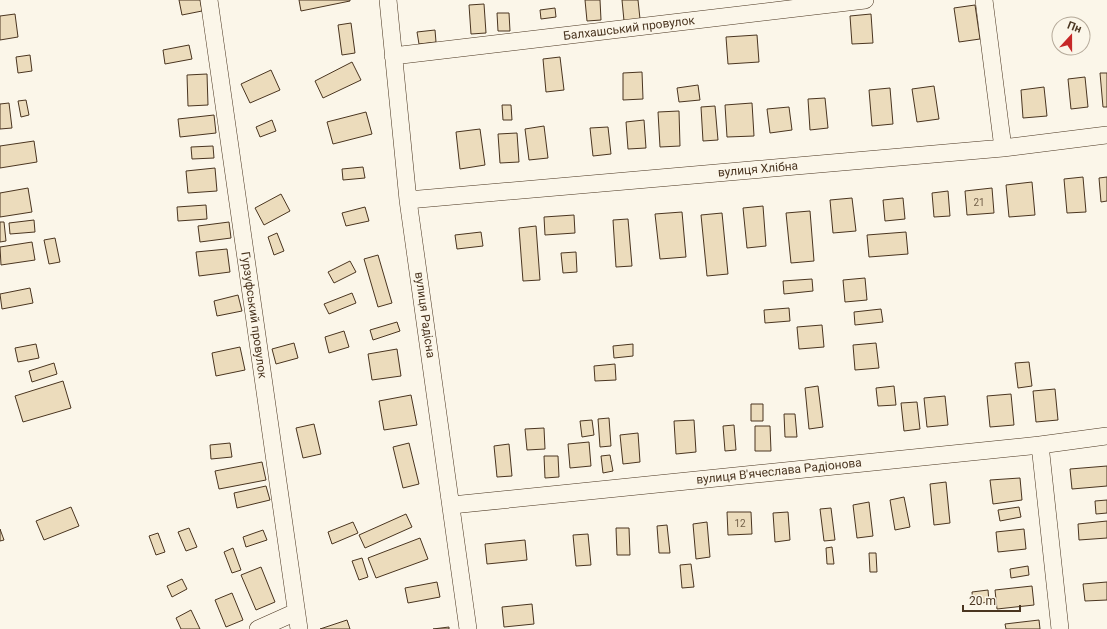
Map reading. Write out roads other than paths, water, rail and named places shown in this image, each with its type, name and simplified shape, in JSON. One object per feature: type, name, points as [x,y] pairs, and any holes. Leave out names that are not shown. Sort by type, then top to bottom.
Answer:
[{"type":"street","name":"Гурзуфський провулок","points":[[209,0],[299,629]]},
{"type":"street","name":"вулиця Радісна","points":[[388,0],[408,200],[452,505],[468,629]]},
{"type":"street","name":"Балхашський провулок","points":[[393,56],[865,0]]},
{"type":"street","points":[[984,0],[1004,148]]},
{"type":"street","name":"вулиця Хлібна","points":[[408,200],[1004,148],[1107,135]]},
{"type":"street","name":"вулиця В'ячеслава Радіонова","points":[[452,505],[1040,445],[1107,436]]},
{"type":"street","points":[[1040,445],[1060,629]]},
{"type":"street","points":[[258,629],[296,612]]}]
